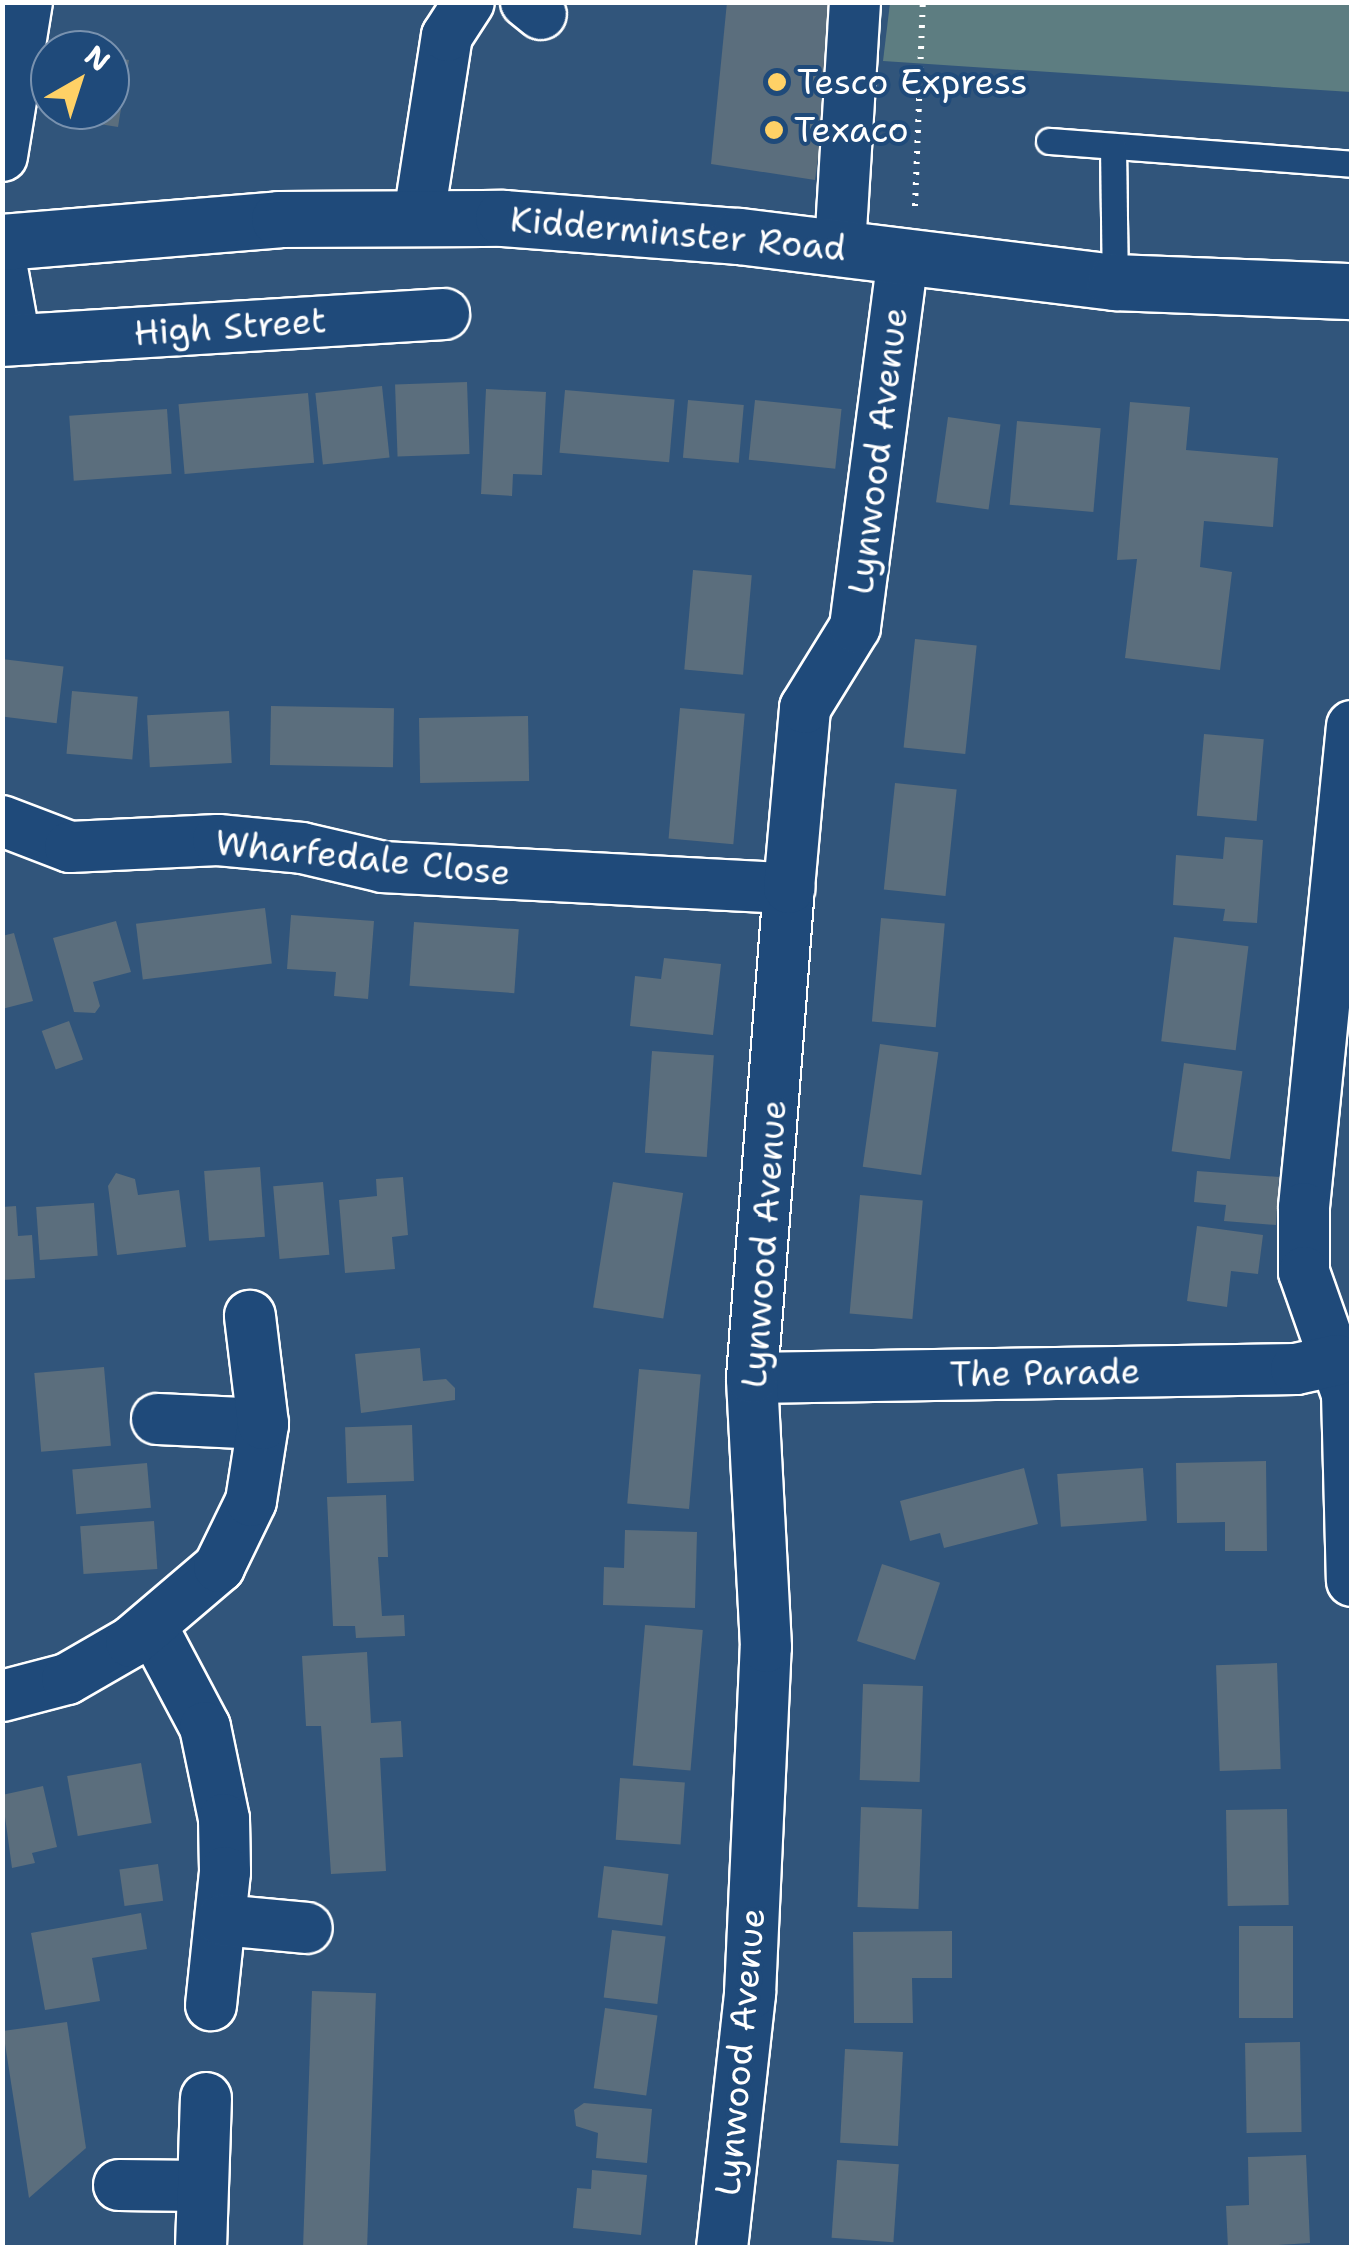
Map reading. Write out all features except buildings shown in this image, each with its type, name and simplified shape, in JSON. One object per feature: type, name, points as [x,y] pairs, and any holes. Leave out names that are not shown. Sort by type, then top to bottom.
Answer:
[{"type":"highway","name":"Kidderminster Road","points":[[2,242],[279,219],[418,216],[840,247],[1115,282],[1352,291]]},
{"type":"street","points":[[2,156],[27,2]]},
{"type":"street","points":[[418,216],[447,36],[469,2]]},
{"type":"street","points":[[840,247],[855,2]]},
{"type":"street","name":"Lynwood Avenue","points":[[722,2248],[750,1994],[766,1647],[752,1378],[805,708],[855,627],[908,257]]},
{"type":"street","name":"High Street","points":[[2,268],[9,341],[444,314]]},
{"type":"street","points":[[1352,726],[1304,1208],[1304,1272],[1337,1335],[1346,1394],[1352,1581]]},
{"type":"street","name":"Wharfedale Close","points":[[2,820],[70,847],[218,840],[302,848],[382,867],[789,888]]},
{"type":"street","points":[[2,1696],[67,1680],[152,1627],[219,1567],[251,1502],[263,1424],[250,1316]]},
{"type":"street","name":"The Parade","points":[[752,1378],[1296,1370],[1337,1335]]},
{"type":"street","points":[[158,1419],[263,1424]]},
{"type":"street","points":[[152,1627],[205,1727],[224,1820],[220,1920],[211,2005]]},
{"type":"street","points":[[220,1920],[308,1928]]},
{"type":"street","points":[[201,2248],[206,2098]]},
{"type":"street","points":[[119,2185],[202,2186]]},
{"type":"lane","points":[[1049,141],[1352,164]]},
{"type":"lane","points":[[1112,146],[1115,282]]},
{"type":"path","points":[[908,257],[922,2]]},
{"type":"green space","points":[[890,3],[1351,3],[1351,92],[883,61]]},
{"type":"place","name":"Tesco Express","points":[[777,82]]},
{"type":"place","name":"Texaco","points":[[774,130]]}]
